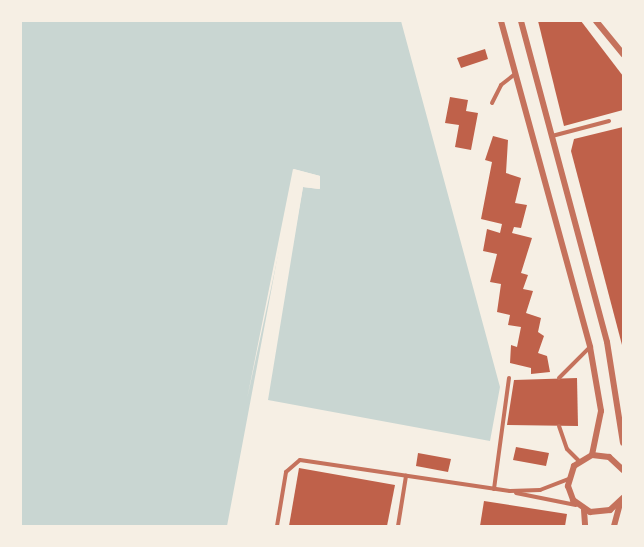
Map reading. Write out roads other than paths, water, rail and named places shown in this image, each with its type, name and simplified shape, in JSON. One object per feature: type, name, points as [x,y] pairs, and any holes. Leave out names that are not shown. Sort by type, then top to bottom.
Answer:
[{"type":"street","points":[[501,21],[590,347],[601,411],[592,455]]},
{"type":"street","points":[[521,21],[620,387],[623,443]]},
{"type":"street","points":[[596,21],[623,54]]},
{"type":"street","points":[[622,500],[604,513],[584,510],[578,505],[569,478],[579,461],[592,455],[609,457],[623,470]]},
{"type":"street","points":[[614,526],[622,500]]},
{"type":"street","points":[[584,510],[585,526]]},
{"type":"lane","points":[[492,103],[501,85],[515,73]]},
{"type":"lane","points":[[551,137],[609,121]]},
{"type":"lane","points":[[559,378],[566,365],[590,347]]},
{"type":"lane","points":[[494,489],[509,378]]},
{"type":"lane","points":[[559,426],[567,449],[579,461]]},
{"type":"lane","points":[[277,526],[286,472],[295,461],[510,491],[578,505]]},
{"type":"lane","points":[[398,526],[406,476]]},
{"type":"lane","points":[[510,491],[540,490],[569,478]]}]
